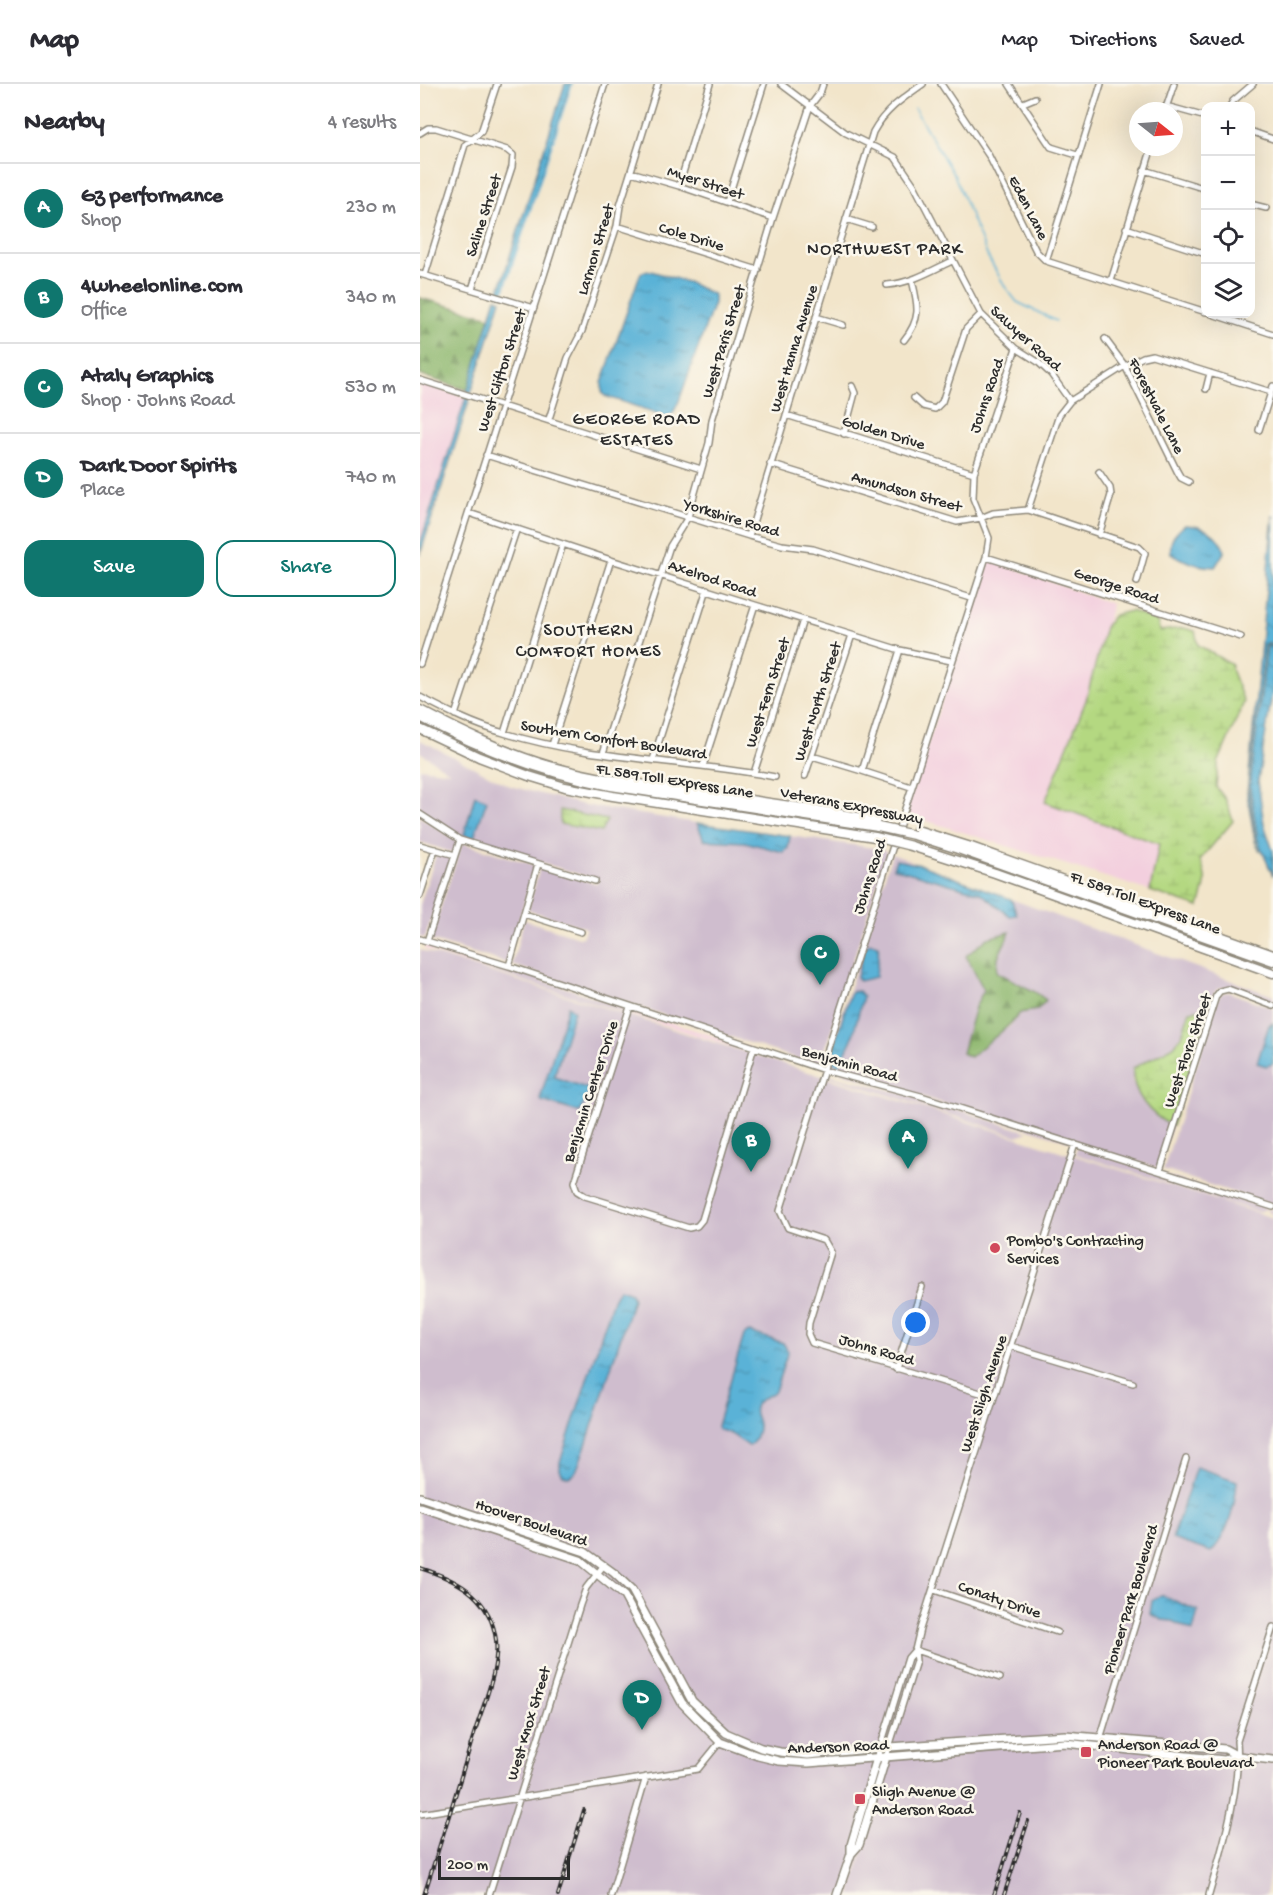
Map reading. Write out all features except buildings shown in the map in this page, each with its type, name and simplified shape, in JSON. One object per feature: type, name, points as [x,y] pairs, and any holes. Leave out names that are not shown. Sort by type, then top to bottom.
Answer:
[{"type":"highway","name":"Veterans Expressway","points":[[420,710],[499,748],[573,772],[630,783],[822,811],[971,847],[1273,955]]},
{"type":"highway","name":"FL 589 Toll Express Lane","points":[[420,717],[497,754],[570,777],[611,786],[879,824]]},
{"type":"highway","name":"Veterans Expressway","points":[[420,729],[486,760],[535,778],[576,789],[875,837],[911,846],[1273,973]]},
{"type":"highway","name":"FL 589 Toll Express Lane","points":[[915,833],[1273,961]]},
{"type":"main road","name":"Hoover Boulevard","points":[[420,1497],[585,1552],[604,1565],[632,1590],[692,1701],[726,1733]]},
{"type":"main road","name":"Hoover Boulevard","points":[[420,1507],[580,1560],[598,1572],[624,1596],[682,1703],[720,1742]]},
{"type":"main road","name":"Anderson Road","points":[[726,1733],[761,1748],[807,1755],[1065,1735],[1225,1749],[1238,1756],[1273,1760]]},
{"type":"main road","name":"Anderson Road","points":[[720,1742],[758,1756],[779,1761],[808,1763],[1065,1743],[1224,1760],[1238,1756]]},
{"type":"main road","name":"West Sligh Avenue","points":[[837,1895],[851,1854],[859,1845],[886,1757]]},
{"type":"main road","name":"West Sligh Avenue","points":[[851,1854],[850,1845],[877,1758]]},
{"type":"street","points":[[497,84],[481,132],[465,145],[422,274],[534,308]]},
{"type":"street","name":"West Clifton Street","points":[[420,664],[605,84]]},
{"type":"street","name":"Larmon Street","points":[[549,419],[568,358],[582,331],[617,226],[620,206],[658,84]]},
{"type":"street","points":[[679,186],[710,84]]},
{"type":"street","points":[[727,202],[764,84]]},
{"type":"street","name":"Sawyer Road","points":[[781,84],[846,133],[895,157],[914,185],[981,314],[1016,348],[1038,362],[1051,374],[1070,401]]},
{"type":"street","name":"West Paris Street","points":[[603,753],[670,546],[688,517],[709,443],[712,420],[773,218],[810,106],[820,93],[823,84]]},
{"type":"street","name":"West Hanna Avenue","points":[[749,536],[873,132],[890,107],[923,84]]},
{"type":"street","name":"Eden Lane","points":[[941,84],[989,156],[1036,251],[1046,261],[1201,310]]},
{"type":"street","points":[[1009,84],[1051,147],[1077,155]]},
{"type":"street","points":[[1046,261],[1077,155],[1101,84]]},
{"type":"street","points":[[1168,102],[1174,84]]},
{"type":"street","points":[[1232,102],[1253,84]]},
{"type":"street","points":[[1023,103],[1035,98]]},
{"type":"street","points":[[1183,113],[1201,116]]},
{"type":"street","points":[[420,133],[428,128],[436,128],[474,140]]},
{"type":"street","points":[[1255,132],[1273,139]]},
{"type":"street","name":"Saline Street","points":[[472,289],[512,167],[513,155],[507,150],[474,140]]},
{"type":"street","points":[[1111,281],[1148,156]]},
{"type":"street","points":[[1143,170],[1201,187]]},
{"type":"street","name":"Myer Street","points":[[631,172],[773,218]]},
{"type":"street","points":[[1255,205],[1266,208]]},
{"type":"street","points":[[846,219],[872,228]]},
{"type":"street","name":"Cole Drive","points":[[617,226],[758,270]]},
{"type":"street","points":[[1126,228],[1201,252]]},
{"type":"street","points":[[887,285],[902,284],[952,261]]},
{"type":"street","points":[[904,340],[912,331],[919,310],[912,280]]},
{"type":"street","points":[[914,398],[923,406],[935,409],[942,402],[966,329],[981,314]]},
{"type":"street","points":[[816,317],[843,325]]},
{"type":"street","points":[[1225,318],[1273,333]]},
{"type":"street","name":"Forestvale Lane","points":[[1105,339],[1125,366],[1181,478],[1189,482]]},
{"type":"street","name":"Johns Road","points":[[994,1397],[812,1342],[807,1334],[831,1252],[824,1240],[788,1228],[780,1211],[824,1070],[827,1051],[986,556],[989,538],[973,498],[974,473],[1016,348]]},
{"type":"street","points":[[1028,510],[1059,415],[1070,401],[1143,357],[1152,355],[1272,389],[1259,430]]},
{"type":"street","points":[[1206,389],[1210,373]]},
{"type":"street","points":[[420,380],[701,469]]},
{"type":"street","points":[[844,434],[855,393],[852,386]]},
{"type":"street","name":"Golden Drive","points":[[786,415],[974,473]]},
{"type":"street","name":"Yorkshire Road","points":[[486,455],[749,536],[782,545],[813,549],[971,598]]},
{"type":"street","name":"Amundson Street","points":[[770,464],[957,522],[981,518],[993,513],[1028,510],[1139,547],[1145,553],[1137,582]]},
{"type":"street","points":[[1099,472],[1110,488],[1111,495],[1099,535]]},
{"type":"street","name":"Axelrod Road","points":[[469,513],[900,650],[951,661]]},
{"type":"street","points":[[455,716],[518,528]]},
{"type":"street","points":[[504,733],[563,544]]},
{"type":"street","name":"George Road","points":[[986,556],[1241,637]]},
{"type":"street","points":[[552,745],[611,560]]},
{"type":"street","points":[[653,760],[707,589]]},
{"type":"street","points":[[703,766],[755,605]]},
{"type":"street","name":"West Fern Street","points":[[754,773],[803,620]]},
{"type":"street","name":"West North Street","points":[[805,776],[852,634]]},
{"type":"street","points":[[862,771],[900,650]]},
{"type":"street","name":"Southern Comfort Boulevard","points":[[420,697],[455,716],[504,733],[552,745],[775,777]]},
{"type":"street","points":[[812,756],[910,788]]},
{"type":"street","points":[[420,814],[460,840],[595,881]]},
{"type":"street","points":[[423,940],[460,840]]},
{"type":"street","points":[[420,845],[455,855]]},
{"type":"street","points":[[420,897],[435,849]]},
{"type":"street","points":[[508,966],[538,864]]},
{"type":"street","points":[[524,914],[581,932]]},
{"type":"street","name":"Benjamin Road","points":[[423,940],[824,1070],[921,1096],[1273,1207]]},
{"type":"street","name":"West Flora Street","points":[[1160,1171],[1216,996],[1220,991],[1228,989],[1273,1006]]},
{"type":"street","name":"Benjamin Center Drive","points":[[630,1007],[574,1182],[577,1191],[585,1196],[689,1228],[697,1226],[702,1220],[754,1047]]},
{"type":"street","name":"West Sligh Avenue","points":[[886,1757],[916,1661],[915,1650],[1075,1144]]},
{"type":"street","points":[[896,1369],[922,1287]]},
{"type":"street","points":[[1011,1346],[1133,1383]]},
{"type":"street","name":"Pioneer Park Boulevard","points":[[1097,1746],[1186,1460]]},
{"type":"street","name":"West Knox Street","points":[[489,1895],[586,1588],[604,1565]]},
{"type":"street","name":"Conaty Drive","points":[[934,1590],[1057,1632]]},
{"type":"street","points":[[1209,1895],[1226,1835],[1238,1756],[1237,1741],[1273,1627]]},
{"type":"street","points":[[915,1650],[1000,1678]]},
{"type":"street","name":"West Sligh Avenue","points":[[877,1758],[908,1658],[915,1650]]},
{"type":"street","points":[[420,1814],[518,1800],[698,1769],[720,1742]]},
{"type":"street","points":[[611,1895],[646,1777]]},
{"type":"shaded area","points":[[420,382],[466,397],[420,544]]},
{"type":"shaded area","points":[[988,559],[1112,604],[1086,700],[1045,802],[1160,844],[1150,891],[905,814]]},
{"type":"shaded area","points":[[420,740],[510,786],[584,805],[697,823],[704,840],[745,842],[783,852],[788,848],[790,836],[881,849],[887,852],[825,1050],[822,1067],[512,965],[524,920],[582,938],[586,928],[528,910],[540,867],[597,884],[598,880],[461,838],[431,820],[420,811],[420,768],[450,772],[420,752]],"holes":[[[560,811],[607,820],[601,832],[561,824]]]},
{"type":"shaded area","points":[[420,817],[457,841],[454,853],[420,842]]},
{"type":"shaded area","points":[[462,843],[535,865],[507,963],[430,940]]},
{"type":"shaded area","points":[[437,852],[452,857],[425,938],[420,937],[420,905]]},
{"type":"shaded area","points":[[892,854],[921,865],[896,860],[894,868],[981,893],[1010,916],[1017,915],[1011,899],[1273,996],[1273,1003],[1229,987],[1219,988],[1214,993],[1207,1016],[1190,1011],[1182,1035],[1174,1046],[1133,1069],[1132,1081],[1149,1110],[1172,1126],[1158,1168],[827,1068],[830,1051]],"holes":[[[1009,932],[998,957],[997,972],[1016,982],[1037,1010],[1020,1013],[1009,1027],[991,1038],[970,1056],[975,1007],[984,990],[988,938]],[[864,947],[879,951],[875,966],[857,977]],[[851,992],[852,1038],[839,1066],[829,1059]]]},
{"type":"shaded area","points":[[426,943],[494,964],[492,971],[424,949]]},
{"type":"shaded area","points":[[420,950],[1273,1218],[1273,1852],[1266,1895],[850,1895],[875,1810],[848,1895],[420,1895]]},
{"type":"shaded area","points":[[494,964],[627,1008],[625,1013],[492,971]]},
{"type":"shaded area","points":[[1228,992],[1273,1008],[1273,1023],[1269,1025],[1261,1050],[1270,1064],[1273,1064],[1273,1205],[1163,1170],[1219,996]]},
{"type":"shaded area","points":[[632,1010],[751,1048],[750,1052],[630,1014]]},
{"type":"shaded area","points":[[825,1073],[921,1098],[1028,1132],[1017,1136],[825,1075]]},
{"type":"shaded area","points":[[1077,1147],[1273,1210],[1273,1216],[1266,1209],[1258,1212],[1075,1154]]},
{"type":"green space","points":[[420,298],[490,317],[468,390],[420,375]]},
{"type":"green space","points":[[1131,611],[1157,621],[1160,631],[1184,628],[1195,631],[1198,645],[1232,665],[1231,669],[1244,702],[1218,763],[1216,787],[1226,800],[1233,821],[1200,860],[1205,884],[1199,907],[1150,891],[1159,844],[1045,802],[1086,700],[1105,627],[1114,615]]},
{"type":"green space","points":[[560,810],[607,820],[601,832],[560,824]]},
{"type":"green space","points":[[1010,932],[998,957],[997,972],[1046,1000],[1037,1010],[1020,1013],[1003,1031],[970,1057],[962,1053],[975,1007],[984,990],[966,956],[988,938]]},
{"type":"green space","points":[[1207,1009],[1207,1016],[1172,1126],[1156,1116],[1144,1102],[1135,1086],[1133,1068],[1174,1046],[1182,1035],[1190,1011]]},
{"type":"water","points":[[565,84],[571,84],[502,295],[498,294]]},
{"type":"water","points":[[651,271],[690,283],[714,295],[714,303],[679,401],[673,413],[668,417],[605,396],[602,392],[602,383],[639,277],[642,272]]},
{"type":"water","points":[[496,298],[501,300],[471,393],[467,392]]},
{"type":"water","points":[[466,397],[470,398],[420,555],[420,544]]},
{"type":"water","points":[[1273,515],[1273,645],[1267,643],[1265,645],[1248,787],[1256,842],[1260,851],[1255,841],[1247,794]]},
{"type":"water","points":[[1185,525],[1204,529],[1218,539],[1225,551],[1215,567],[1192,563],[1171,554],[1173,538]]},
{"type":"water","points":[[1267,645],[1273,647],[1273,688],[1258,781],[1264,824],[1273,851],[1273,876],[1258,841],[1250,787]]},
{"type":"water","points":[[475,795],[487,800],[474,837],[464,835]]},
{"type":"water","points":[[697,823],[790,836],[788,848],[783,852],[745,842],[704,840]]},
{"type":"water","points":[[896,860],[921,865],[1011,899],[1017,915],[1010,916],[981,893],[893,868]]},
{"type":"water","points":[[871,943],[878,945],[876,977],[859,981],[857,977],[865,946]]},
{"type":"water","points":[[859,991],[863,996],[852,1039],[839,1066],[829,1060],[851,992]]},
{"type":"water","points":[[568,1006],[574,1011],[554,1077],[589,1089],[579,1112],[540,1099]]},
{"type":"water","points":[[1273,1023],[1273,1064],[1266,1066],[1257,1063],[1269,1025]]},
{"type":"water","points":[[619,1289],[631,1293],[633,1299],[587,1442],[577,1469],[569,1477],[563,1475],[560,1470],[560,1462],[613,1300]]},
{"type":"water","points":[[749,1332],[783,1343],[788,1351],[775,1391],[756,1405],[758,1430],[749,1446],[731,1434],[718,1429],[717,1426],[744,1335]]},
{"type":"water","points":[[1196,1467],[1237,1481],[1235,1500],[1227,1528],[1211,1552],[1172,1539]]},
{"type":"water","points":[[1161,1595],[1198,1611],[1193,1631],[1150,1614],[1152,1601]]},
{"type":"waterway","points":[[502,296],[572,84]]},
{"type":"waterway","points":[[914,108],[955,177],[988,257],[1006,288],[1017,302],[1056,321]]},
{"type":"railway","points":[[420,1568],[457,1583],[477,1598],[491,1620],[496,1646],[496,1659],[490,1686],[424,1895]]},
{"type":"railway","points":[[558,1895],[584,1810]]},
{"type":"railway","points":[[994,1895],[1020,1813]]},
{"type":"railway","points":[[1004,1895],[1028,1821]]},
{"type":"place","name":"Ataly Graphics","points":[[820,985]]},
{"type":"place","name":"Gz performance","points":[[908,1169]]},
{"type":"place","name":"4wheelonline.com","points":[[751,1172]]},
{"type":"place","name":"Pombo's Contracting Services","points":[[995,1248]]},
{"type":"place","name":"Dark Door Spirits","points":[[642,1730]]},
{"type":"place","name":"Anderson Road @ Pioneer Park Boulevard","points":[[1086,1752]]},
{"type":"place","name":"Sligh Avenue @ Anderson Road","points":[[860,1799]]},
{"type":"district","name":"NORTHWEST PARK","points":[[885,248]]},
{"type":"district","name":"GEORGE ROAD ESTATES","points":[[637,428]]},
{"type":"district","name":"SOUTHERN COMFORT HOMES","points":[[589,639]]}]
